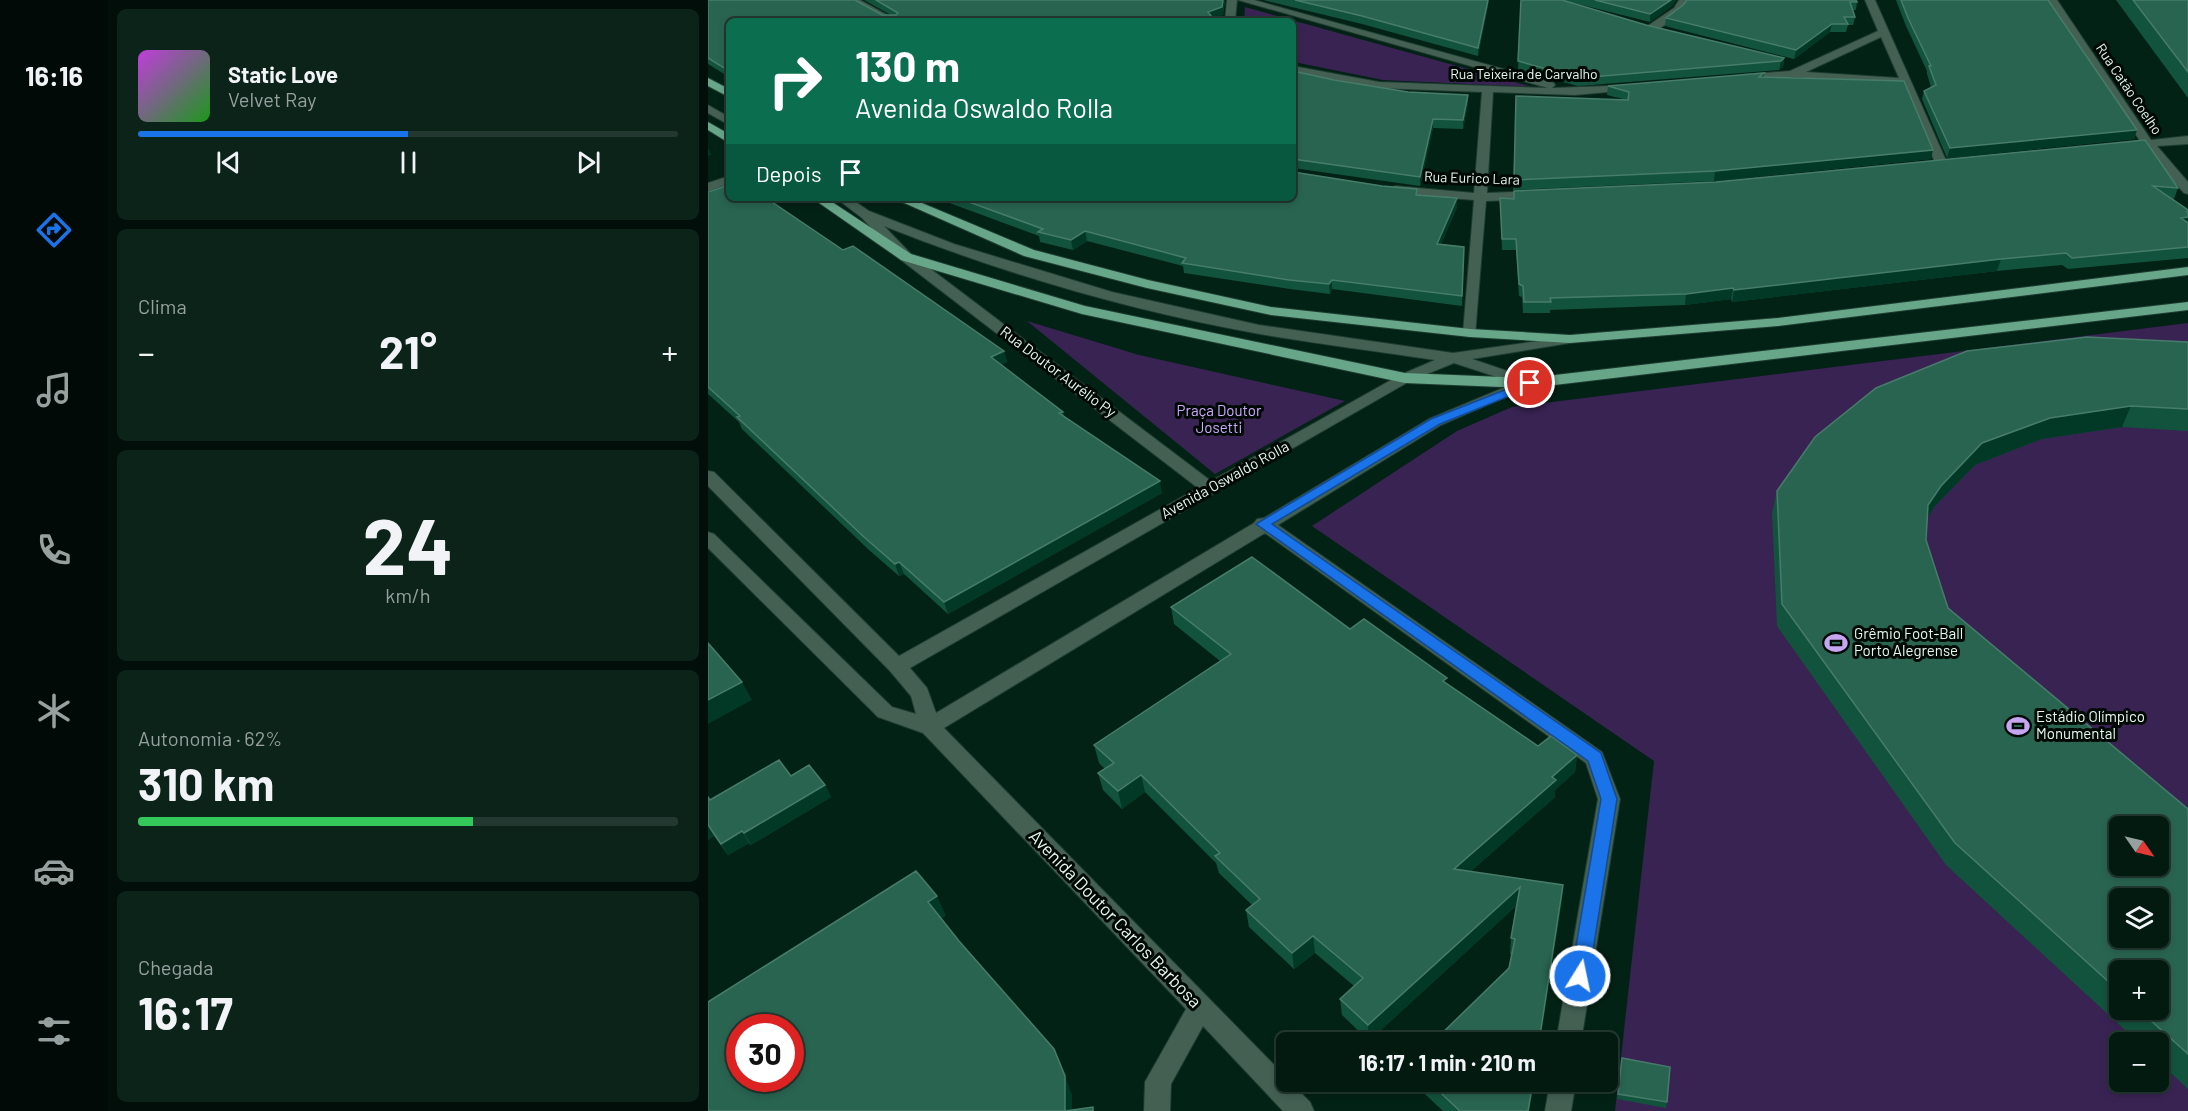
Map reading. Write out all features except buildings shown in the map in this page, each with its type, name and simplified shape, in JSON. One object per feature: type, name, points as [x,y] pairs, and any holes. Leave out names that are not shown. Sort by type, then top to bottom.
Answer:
[{"type":"main road","points":[[708,81],[726,92]]},
{"type":"main road","points":[[708,125],[726,137]]},
{"type":"main road","points":[[823,201],[906,256],[1082,310],[1405,378],[1530,383],[2188,306]]},
{"type":"main road","points":[[906,201],[1029,253],[1147,284],[1271,311],[1470,333],[1570,339],[1778,322],[2188,271]]},
{"type":"street","points":[[853,0],[887,18]]},
{"type":"street","points":[[1230,18],[1232,0]]},
{"type":"street","points":[[1243,0],[1575,92]]},
{"type":"street","points":[[1661,32],[1645,28],[1677,10],[1684,0]]},
{"type":"street","points":[[1870,0],[1942,165]]},
{"type":"street","name":"Rua Catão Coelho","points":[[2052,0],[2148,144],[2188,190]]},
{"type":"street","points":[[1792,74],[1884,33]]},
{"type":"street","points":[[1784,61],[1807,67]]},
{"type":"street","name":"Rua Teixeira de Carvalho","points":[[1296,70],[1379,85],[1488,91],[1575,92],[1643,86]]},
{"type":"street","points":[[1723,80],[1792,74],[1904,82]]},
{"type":"street","points":[[1470,333],[1488,91]]},
{"type":"street","points":[[708,108],[726,120]]},
{"type":"street","points":[[2114,147],[2188,140]]},
{"type":"street","points":[[708,187],[726,181]]},
{"type":"street","name":"Rua Eurico Lara","points":[[1383,189],[1480,197],[1555,194]]},
{"type":"street","points":[[846,201],[864,214],[949,247],[1109,296],[1259,329],[1453,358],[1530,383]]},
{"type":"street","name":"Rua Doutor Aurélio Py","points":[[864,214],[906,256],[1209,488]]},
{"type":"street","name":"Avenida Oswaldo Rolla","points":[[897,666],[1405,378],[1453,358],[1570,339]]},
{"type":"street","points":[[930,727],[1435,422],[1530,383]]},
{"type":"street","name":"Avenida Doutor Carlos Barbosa","points":[[708,476],[897,666],[920,693],[930,727],[1301,1111]]},
{"type":"street","points":[[1263,524],[1595,758],[1609,799],[1571,1032]]},
{"type":"street","name":"Avenida Doutor Carlos Barbosa","points":[[708,538],[885,712],[930,727]]},
{"type":"street","points":[[1157,1111],[1158,1082],[1200,1007]]},
{"type":"street","points":[[1558,1111],[1561,1092]]},
{"type":"green space","points":[[1245,7],[1284,18],[1244,18]]},
{"type":"green space","points":[[1296,21],[1532,87],[1383,80],[1296,62]]},
{"type":"green space","name":"Praça Doutor Josetti","points":[[1027,321],[1139,355],[1345,401],[1215,474]]},
{"type":"green space","name":"Grêmio Foot-Ball Porto Alegrense","points":[[2188,323],[2188,1111],[1615,1111],[1654,761],[1312,526],[1457,431],[1512,407]]},
{"type":"place","name":"Grêmio Foot-Ball Porto Alegrense","points":[[1836,643]]},
{"type":"place","name":"Estádio Olímpico Monumental","points":[[2018,726]]},
{"type":"route","points":[[1530,383],[1435,422],[1263,524],[1595,758],[1609,799],[1580,976]]}]
